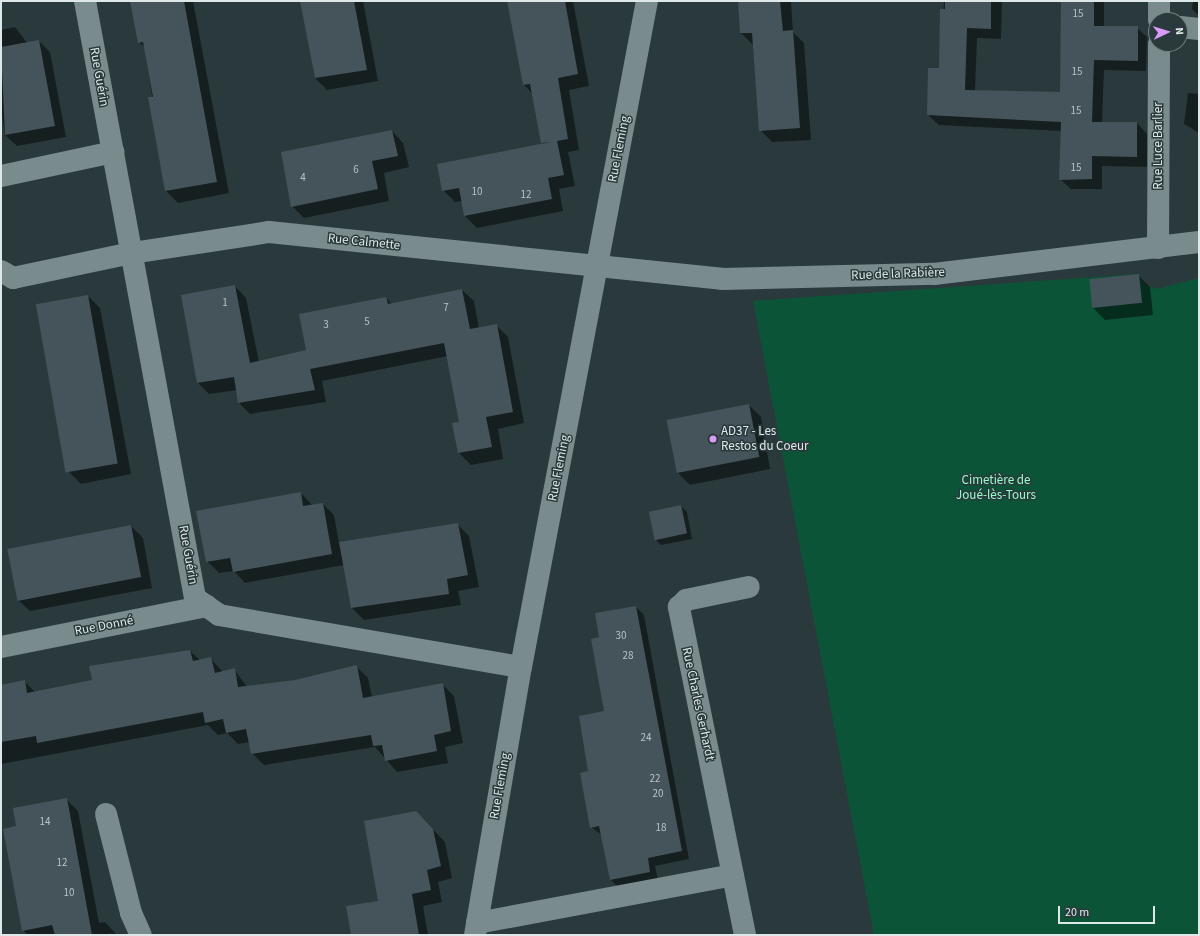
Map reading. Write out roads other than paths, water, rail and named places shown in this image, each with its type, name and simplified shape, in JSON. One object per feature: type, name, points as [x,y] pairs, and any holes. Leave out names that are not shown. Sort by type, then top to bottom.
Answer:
[{"type":"street","name":"Rue Guérin","points":[[85,1],[196,598],[219,615],[521,667]]},
{"type":"street","name":"Rue Fleming","points":[[476,929],[521,667],[647,1]]},
{"type":"street","points":[[1159,1],[1159,12]]},
{"type":"street","points":[[1188,28],[1199,29]]},
{"type":"street","name":"Rue Luce Barlier","points":[[1158,248],[1159,52]]},
{"type":"street","points":[[1,176],[113,152]]},
{"type":"street","name":"Rue Calmette","points":[[132,253],[269,232],[597,265]]},
{"type":"street","name":"Rue de la Rabière","points":[[597,265],[722,279],[934,274],[1199,242]]},
{"type":"street","points":[[1,271],[13,278],[132,253]]},
{"type":"street","name":"Rue Charles Gerhardt","points":[[745,935],[679,607],[686,600],[749,587]]},
{"type":"street","name":"Rue Donné","points":[[1,646],[207,606]]},
{"type":"street","points":[[106,814],[133,920],[141,935]]},
{"type":"street","points":[[476,929],[732,875]]},
{"type":"place","name":"AD37 - Les Restos du Coeur","points":[[713,439]]},
{"type":"park label","name":"Cimetière de Joué-lès-Tours","points":[[996,488]]}]
